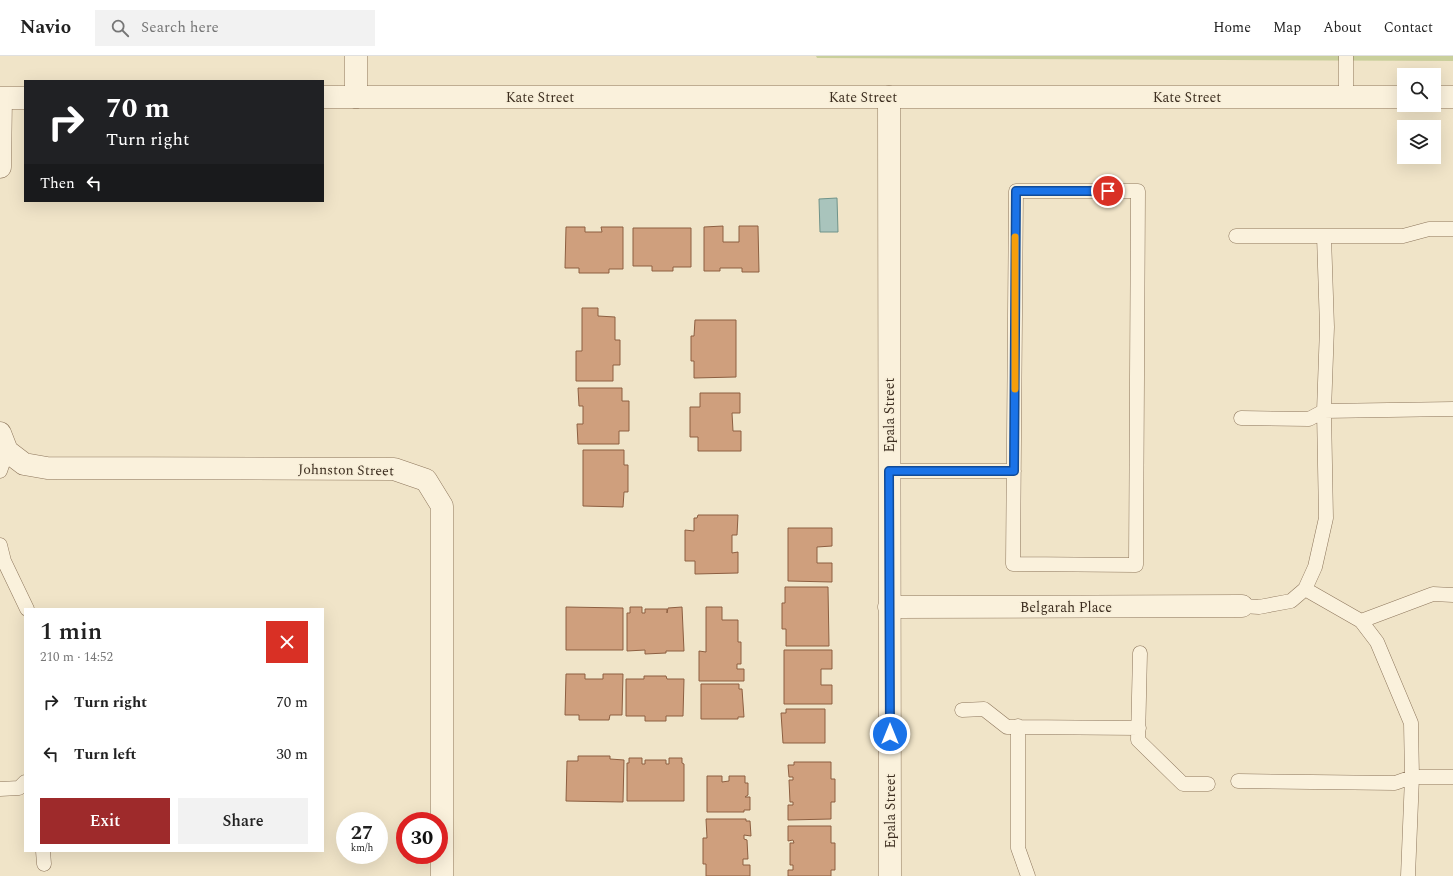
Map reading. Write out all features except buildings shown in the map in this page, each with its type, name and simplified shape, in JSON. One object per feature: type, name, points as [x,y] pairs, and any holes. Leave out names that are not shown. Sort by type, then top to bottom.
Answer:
[{"type":"street","points":[[356,56],[356,97]]},
{"type":"street","name":"Kate Street","points":[[324,97],[1397,97]]},
{"type":"street","name":"Epala Street","points":[[889,97],[890,876]]},
{"type":"street","points":[[1441,97],[1453,97]]},
{"type":"street","points":[[0,167],[0,98],[24,98]]},
{"type":"street","name":"Johnston Street","points":[[3,442],[24,464],[48,468],[394,469],[426,480],[442,506],[442,876]]},
{"type":"street","name":"Belgarah Place","points":[[890,607],[1242,606]]},
{"type":"lane","points":[[1346,56],[1346,97]]},
{"type":"lane","points":[[1016,191],[1138,191],[1136,565],[1013,564],[1014,471],[1016,191]]},
{"type":"lane","points":[[1236,236],[1403,236],[1429,229],[1453,229]]},
{"type":"lane","points":[[1242,606],[1259,607],[1290,600],[1305,589],[1315,568],[1326,518],[1324,411],[1327,327],[1324,236]]},
{"type":"lane","points":[[1241,418],[1309,418],[1324,411],[1453,409]]},
{"type":"lane","points":[[0,472],[3,442]]},
{"type":"lane","points":[[889,471],[1014,471]]},
{"type":"lane","points":[[0,545],[4,561],[27,608]]},
{"type":"lane","points":[[1305,589],[1361,621],[1377,642],[1411,723],[1412,777],[1408,876]]},
{"type":"lane","points":[[1361,621],[1433,594],[1453,594]]},
{"type":"lane","points":[[1140,653],[1138,740],[1182,784],[1208,784]]},
{"type":"lane","points":[[962,710],[984,709],[1007,727],[1139,728]]},
{"type":"lane","points":[[1018,726],[1018,848],[1028,876]]},
{"type":"lane","points":[[1238,781],[1395,783],[1412,777],[1453,777]]},
{"type":"lane","points":[[0,788],[19,788],[24,783]]},
{"type":"green space","points":[[816,56],[1453,56],[1453,61],[817,58]]},
{"type":"water","points":[[837,198],[838,232],[820,232],[819,199]]},
{"type":"slow traffic","points":[[1015,237],[1015,389]]},
{"type":"route","points":[[890,734],[889,471],[1014,471],[1016,191],[1108,191]]}]
